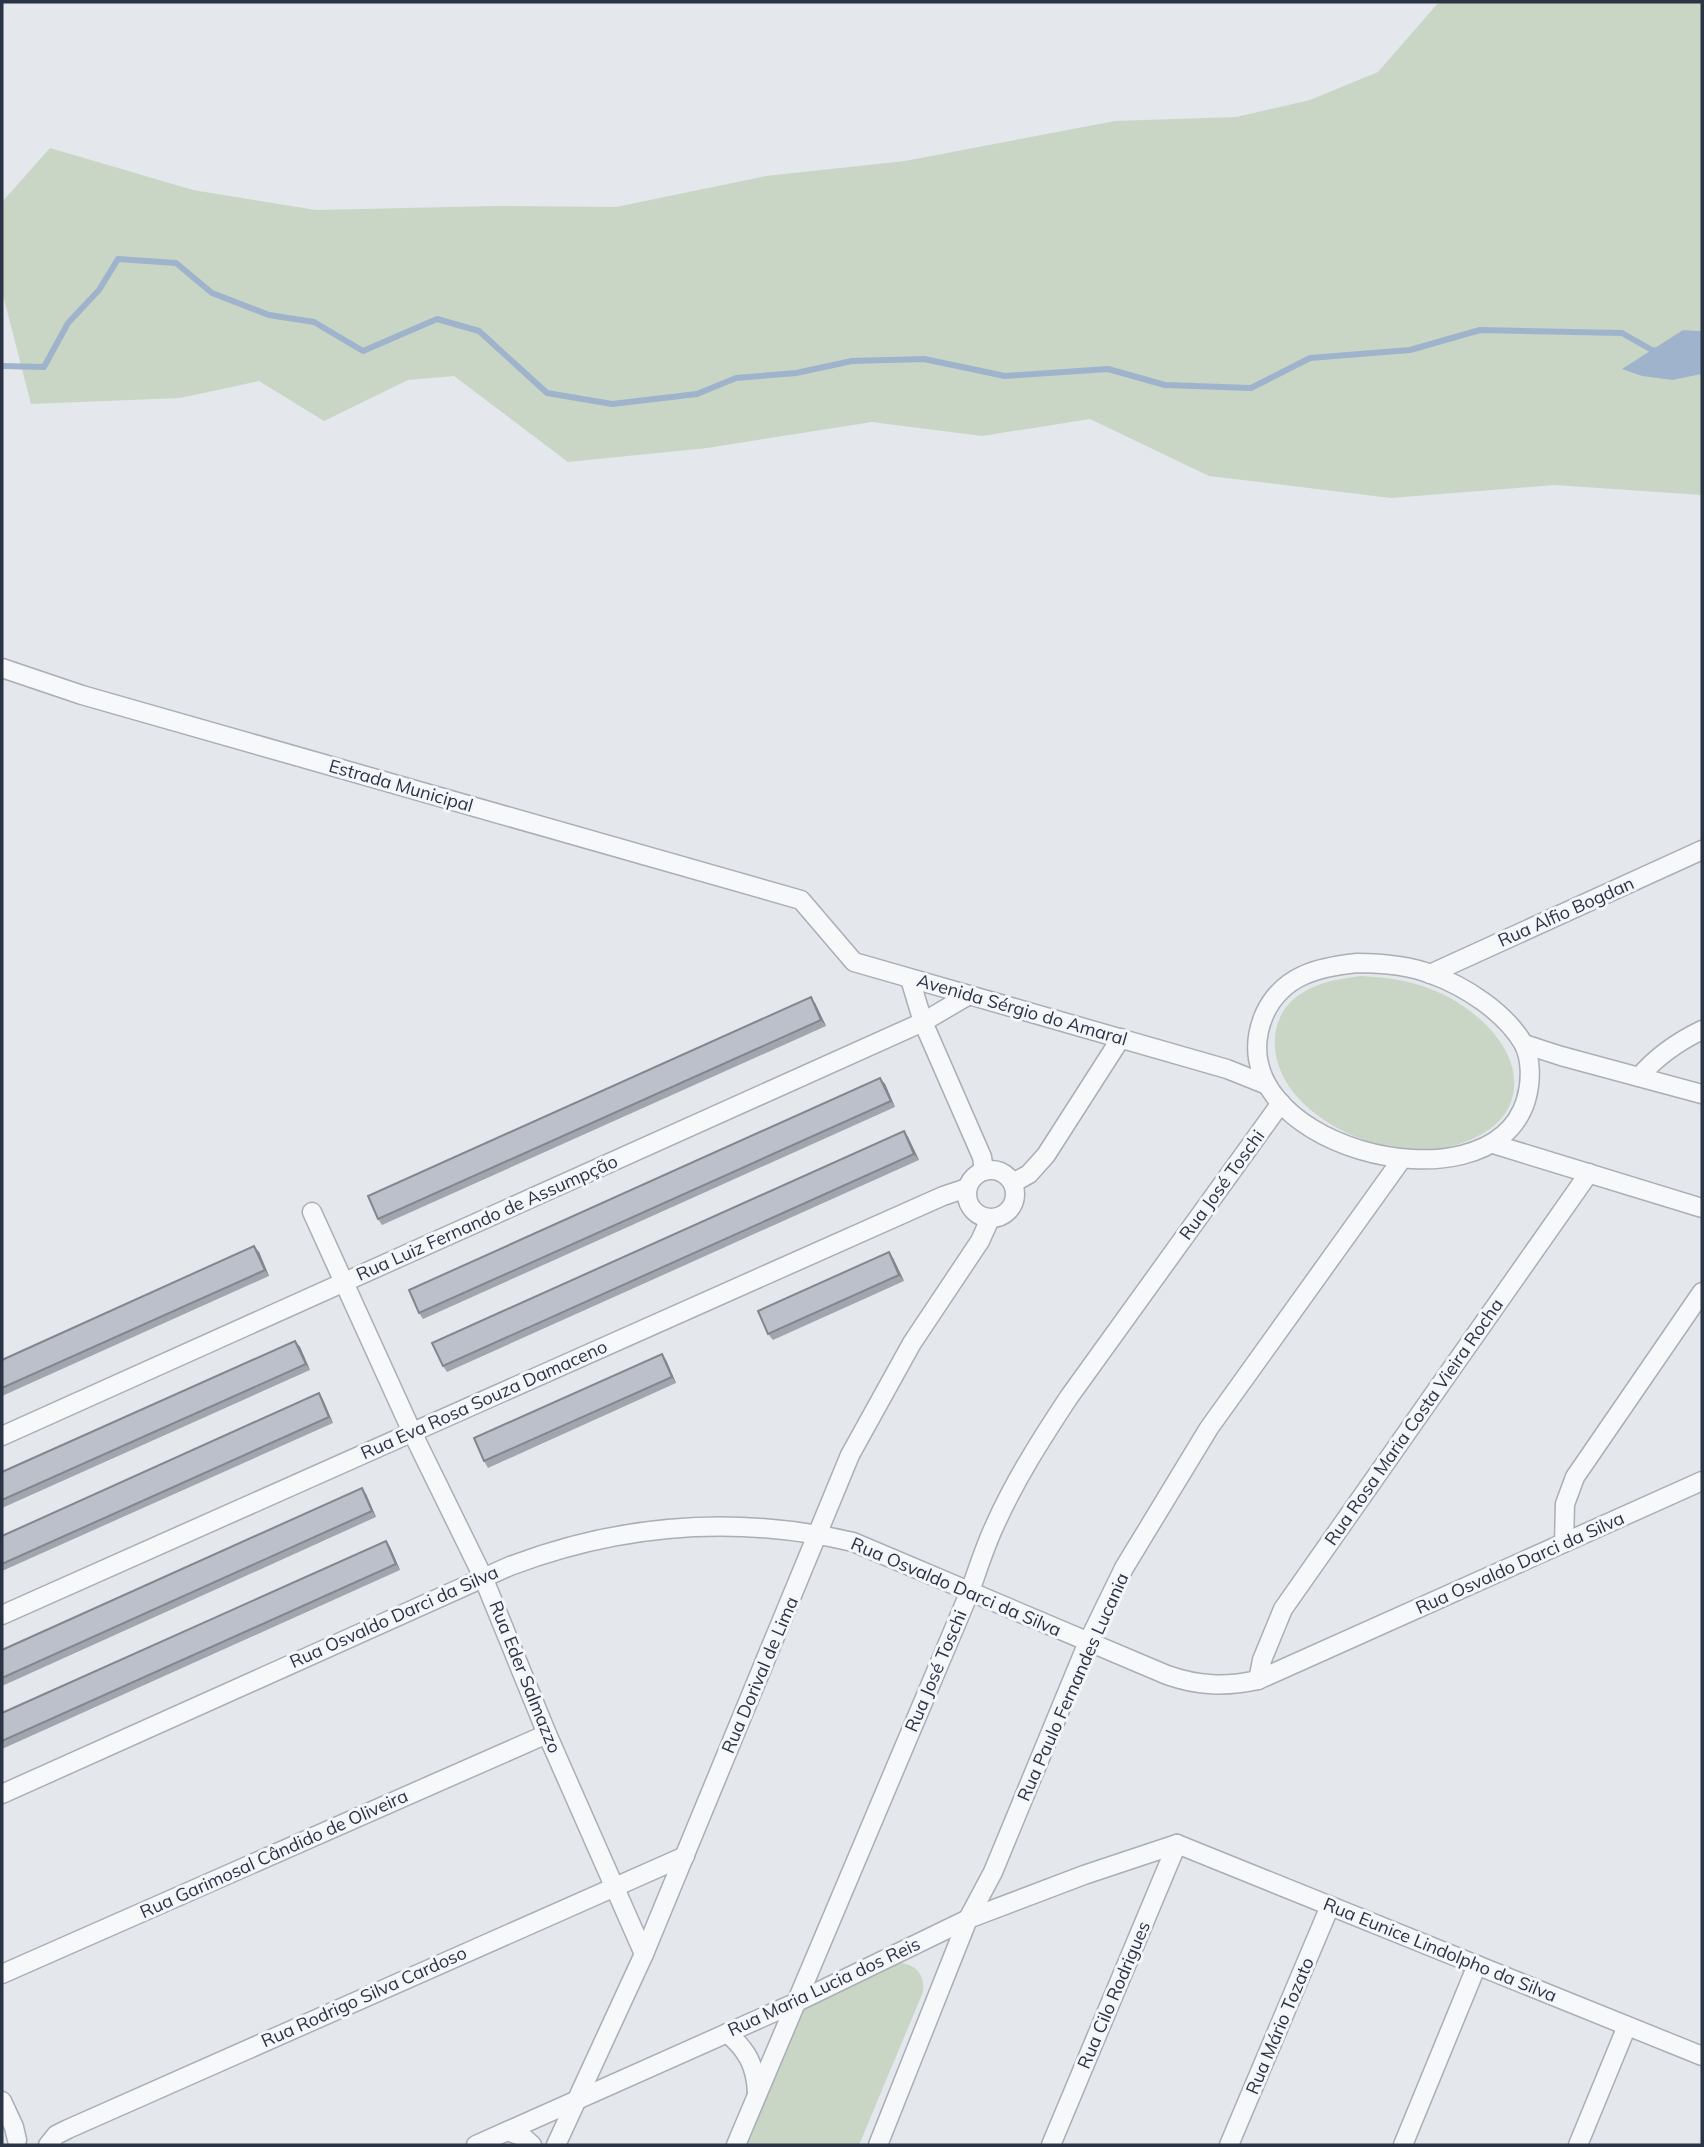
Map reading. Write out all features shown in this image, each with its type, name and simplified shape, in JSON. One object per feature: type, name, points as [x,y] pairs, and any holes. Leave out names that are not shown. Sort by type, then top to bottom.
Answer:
[{"type":"street","name":"Estrada Municipal","points":[[2,668],[82,695],[801,900]]},
{"type":"street","name":"Rua Alfio Bogdan","points":[[1430,974],[1702,850]]},
{"type":"street","name":"Avenida Sérgio do Amaral","points":[[801,900],[854,962],[1227,1069],[1267,1084]]},
{"type":"street","points":[[1357,963],[1383,964],[1430,974],[1473,995],[1509,1026],[1524,1044],[1530,1075],[1525,1104],[1512,1126],[1493,1144],[1449,1157],[1402,1159],[1357,1150],[1335,1142],[1296,1118],[1267,1084],[1260,1062],[1258,1037],[1269,1006],[1287,984],[1308,972],[1357,963]]},
{"type":"street","points":[[910,979],[923,1022],[982,1157],[984,1171]]},
{"type":"street","name":"Rua Luiz Fernando de Assumpção","points":[[2,1436],[923,1022],[969,995]]},
{"type":"street","points":[[1639,1077],[1673,1045],[1702,1030]]},
{"type":"street","points":[[1013,1183],[1029,1174],[1046,1155],[1121,1038]]},
{"type":"street","points":[[1524,1044],[1702,1094]]},
{"type":"street","name":"Rua José Toschi","points":[[736,2145],[970,1591],[995,1525],[1046,1432],[1281,1103]]},
{"type":"street","points":[[1493,1144],[1702,1208]]},
{"type":"street","name":"Rua Paulo Fernandes Lucania","points":[[878,2145],[968,1919],[993,1872],[1088,1642],[1124,1568],[1209,1428],[1402,1159]]},
{"type":"street","points":[[984,1171],[1001,1171],[1013,1183],[1016,1200],[999,1218],[990,1219],[975,1212],[967,1197],[967,1188],[971,1181],[984,1171]]},
{"type":"street","name":"Rua Rosa Maria Costa Vieira Rocha","points":[[1258,1680],[1262,1660],[1283,1609],[1589,1173]]},
{"type":"street","name":"Rua Eva Rosa Souza Damaceno","points":[[2,1615],[943,1196],[967,1188]]},
{"type":"street","name":"Rua Eder Salmazzo","points":[[312,1213],[412,1432],[483,1577],[547,1734],[644,1954]]},
{"type":"street","name":"Rua Dorival de Lima","points":[[556,2145],[644,1954],[850,1455],[912,1343],[980,1241],[990,1219]]},
{"type":"street","points":[[1564,1543],[1565,1504],[1575,1477],[1702,1292]]},
{"type":"street","name":"Rua Osvaldo Darci da Silva","points":[[2,1794],[483,1577],[573,1544],[647,1530],[729,1525],[818,1534],[853,1542],[1183,1680],[1215,1685],[1258,1680],[1702,1481]]},
{"type":"street","name":"Rua Garimosal Cândido de Oliveira","points":[[2,1974],[547,1734]]},
{"type":"street","name":"Rua Maria Lucia dos Reis","points":[[476,2145],[797,2003],[968,1919],[1084,1875],[1177,1844]]},
{"type":"street","name":"Rua Eunice Lindolpho da Silva","points":[[1177,1844],[1702,2056]]},
{"type":"street","name":"Rua Cilo Rodrigues","points":[[1051,2145],[1177,1844]]},
{"type":"street","name":"Rua Rodrigo Silva Cardoso","points":[[46,2145],[56,2135],[68,2129],[685,1856]]},
{"type":"street","name":"Rua Mário Tozato","points":[[1229,2145],[1331,1906]]},
{"type":"street","points":[[1403,2145],[1477,1965]]},
{"type":"street","points":[[1578,2145],[1626,2026]]},
{"type":"street","points":[[727,2033],[741,2044],[750,2059],[756,2076],[757,2093]]},
{"type":"street","points":[[2,2101],[14,2127],[12,2143],[27,2139],[46,2145]]},
{"type":"street","points":[[508,2131],[523,2137],[532,2145]]},
{"type":"green space","points":[[1439,2],[1702,2],[1702,331],[1683,330],[1673,380],[1702,374],[1702,495],[1554,485],[1391,498],[1209,476],[1090,419],[982,436],[872,422],[707,448],[568,462],[454,376],[408,380],[324,421],[259,381],[180,398],[31,404],[2,291],[2,202],[50,148],[193,190],[316,210],[495,206],[616,207],[766,176],[905,161],[1115,121],[1236,117],[1310,100],[1378,72]]},
{"type":"green space","points":[[1360,976],[1397,980],[1433,990],[1465,1007],[1494,1033],[1512,1066],[1514,1083],[1511,1102],[1497,1123],[1475,1138],[1438,1149],[1392,1147],[1370,1142],[1328,1122],[1309,1109],[1294,1093],[1276,1056],[1276,1029],[1280,1016],[1299,995],[1313,987]]},
{"type":"green space","points":[[899,1963],[915,1968],[921,1976],[923,1992],[859,2145],[747,2145],[801,2008]]},
{"type":"water","points":[[1683,330],[1702,331],[1702,374],[1673,380],[1642,376],[1622,369]]},
{"type":"building","points":[[811,997],[821,1020],[378,1219],[368,1196]]},
{"type":"building","points":[[880,1078],[891,1101],[419,1313],[409,1290]]},
{"type":"building","points":[[904,1131],[914,1154],[443,1366],[432,1343]]},
{"type":"building","points":[[254,1246],[265,1270],[2,1388],[2,1360]]},
{"type":"building","points":[[889,1252],[899,1275],[768,1334],[758,1311]]},
{"type":"building","points":[[295,1341],[306,1364],[2,1500],[2,1472]]},
{"type":"building","points":[[662,1354],[672,1377],[484,1461],[474,1438]]},
{"type":"building","points":[[319,1393],[329,1417],[2,1564],[2,1536]]},
{"type":"building","points":[[362,1488],[372,1511],[2,1678],[2,1650]]},
{"type":"building","points":[[386,1541],[396,1564],[2,1741],[2,1713]]},
{"type":"waterway","points":[[2,366],[44,367],[68,323],[99,290],[118,259],[176,263],[212,293],[269,315],[314,322],[363,351],[437,319],[479,331],[547,393],[612,404],[697,394],[736,378],[796,373],[852,361],[924,359],[1005,376],[1108,369],[1165,385],[1251,388],[1310,358],[1410,350],[1480,330],[1622,333],[1652,350],[1659,351]]}]
